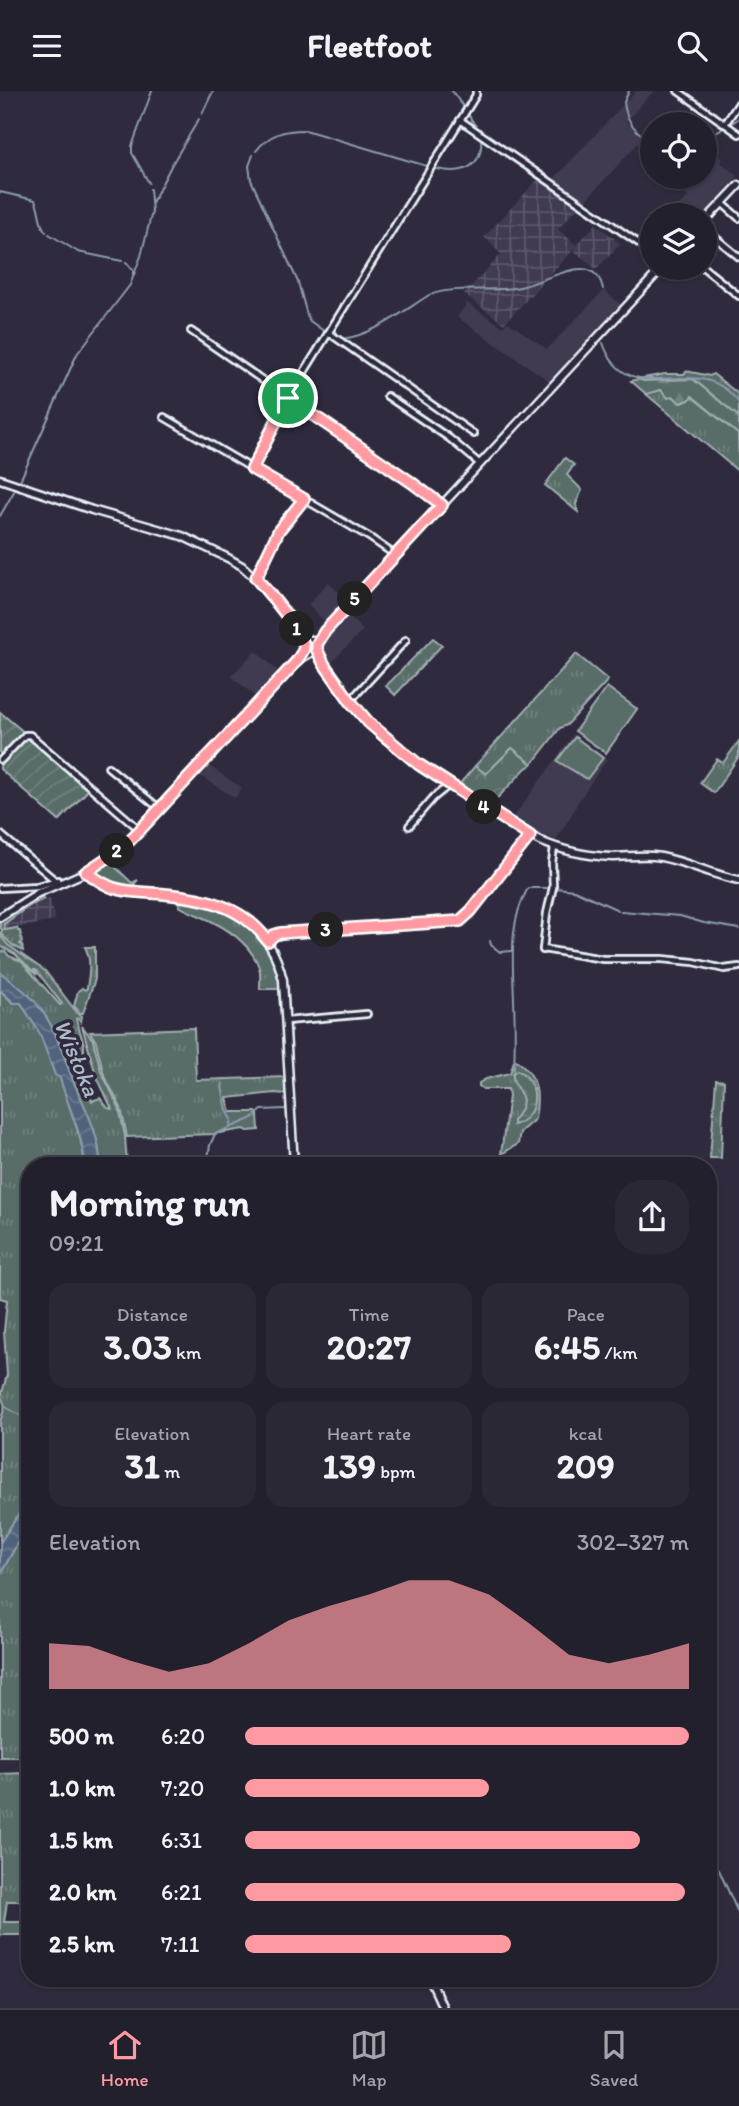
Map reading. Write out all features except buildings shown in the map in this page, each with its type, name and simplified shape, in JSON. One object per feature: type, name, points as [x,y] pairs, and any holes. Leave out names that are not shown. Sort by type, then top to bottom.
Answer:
[{"type":"street","points":[[252,469],[288,398],[476,91]]},
{"type":"street","points":[[678,91],[739,134]]},
{"type":"street","points":[[725,124],[739,103]]},
{"type":"street","points":[[460,120],[640,244]]},
{"type":"street","points":[[717,208],[739,185]]},
{"type":"street","points":[[722,203],[739,218]]},
{"type":"street","points":[[717,239],[739,257]]},
{"type":"street","points":[[717,278],[739,296]]},
{"type":"street","points":[[0,917],[58,882],[86,872],[122,848],[651,280]]},
{"type":"street","points":[[191,331],[442,505]]},
{"type":"street","points":[[329,333],[474,434]]},
{"type":"street","points":[[387,396],[449,438],[480,464]]},
{"type":"street","points":[[164,417],[396,555]]},
{"type":"street","points":[[0,479],[182,536],[243,566],[256,578],[311,646],[350,701],[382,736],[449,785],[530,836],[554,847],[602,856],[657,856],[739,880]]},
{"type":"street","points":[[256,578],[279,530],[304,499]]},
{"type":"street","points":[[350,701],[406,640]]},
{"type":"street","points":[[1,760],[25,735],[30,735],[140,830]]},
{"type":"street","points":[[108,767],[160,809]]},
{"type":"street","points":[[409,826],[433,798],[449,785]]},
{"type":"street","points":[[0,834],[58,882]]},
{"type":"street","points":[[268,941],[281,933],[460,921],[471,911],[530,836]]},
{"type":"street","points":[[554,847],[553,887],[543,951],[603,959],[694,962],[724,969],[739,967]]},
{"type":"street","points":[[86,872],[102,883],[120,890],[212,901],[246,918],[268,941],[283,980],[294,1157]]},
{"type":"street","points":[[0,888],[58,882]]},
{"type":"street","points":[[286,1021],[367,1014]]},
{"type":"street","points":[[434,1987],[443,2008]]},
{"type":"shaded area","points":[[636,91],[654,91],[626,121],[640,135],[640,141],[584,202],[552,181]]},
{"type":"shaded area","points":[[717,154],[722,159],[720,162],[738,176],[714,203],[682,203],[689,199],[681,189],[717,189]]},
{"type":"shaded area","points":[[541,176],[581,204],[558,229],[576,245],[596,224],[621,244],[596,269],[573,250],[504,324],[464,294],[501,254],[484,237]]},
{"type":"shaded area","points":[[604,290],[621,305],[549,381],[457,317],[467,303],[503,327],[508,322],[547,349]]},
{"type":"shaded area","points":[[328,582],[346,599],[325,622],[308,605]]},
{"type":"shaded area","points":[[346,614],[363,630],[331,663],[323,650],[323,642]]},
{"type":"shaded area","points":[[254,652],[279,672],[255,696],[231,676]]},
{"type":"shaded area","points":[[574,734],[607,759],[556,840],[541,836],[512,819]]},
{"type":"shaded area","points":[[206,764],[242,788],[235,798],[197,774]]},
{"type":"shaded area","points":[[50,898],[55,919],[53,921],[5,930],[4,924],[20,912]]},
{"type":"green space","points":[[686,371],[710,376],[713,374],[737,393],[739,417],[693,379],[638,379],[684,374]]},
{"type":"green space","points":[[693,379],[739,417],[739,437],[692,396],[680,403],[673,396],[668,398],[661,390],[646,394],[631,381]]},
{"type":"green space","points":[[661,390],[668,397],[673,396],[682,403],[691,396],[738,434],[739,472],[646,394]]},
{"type":"green space","points":[[565,458],[574,465],[567,475],[582,490],[576,504],[578,512],[545,485]]},
{"type":"green space","points":[[433,638],[442,645],[395,695],[386,686]]},
{"type":"green space","points":[[576,654],[608,680],[567,725],[560,728],[532,764],[512,748],[486,774],[475,766]]},
{"type":"green space","points":[[607,687],[637,709],[606,753],[575,731]]},
{"type":"green space","points":[[0,712],[90,788],[59,821],[0,769]]},
{"type":"green space","points":[[575,737],[603,758],[587,779],[557,761]]},
{"type":"green space","points":[[739,741],[739,756],[714,793],[700,783],[717,759],[723,763]]},
{"type":"green space","points":[[512,748],[532,764],[490,806],[457,787],[475,766],[486,774]]},
{"type":"green space","points":[[109,861],[132,883],[138,880],[134,884],[137,889],[114,885],[99,876],[97,870]]},
{"type":"green space","points":[[39,896],[44,899],[4,924],[5,930],[17,928],[20,931],[23,951],[0,933],[3,930],[0,928],[0,920]]},
{"type":"green space","points":[[176,897],[212,903],[243,920],[254,930],[270,951],[275,963],[283,1007],[280,1007],[279,989],[260,989],[259,967],[246,946],[220,926],[179,906],[180,902],[176,901]]},
{"type":"green space","points":[[0,935],[8,945],[45,971],[82,1016],[81,1022],[76,1019],[84,1044],[80,1068],[92,1101],[100,1098],[112,1109],[96,1075],[82,1026],[93,1040],[101,1071],[119,1107],[126,1157],[99,1157],[88,1113],[55,1034],[35,1005],[0,972],[0,952],[5,951],[9,956],[21,961],[60,1005],[62,1004],[36,970],[37,975],[15,954],[0,946]]},
{"type":"green space","points":[[85,947],[95,947],[95,979],[83,1013],[80,1013],[74,1006],[78,991],[87,988],[89,962]]},
{"type":"green space","points":[[0,990],[13,1003],[21,1003],[40,1033],[51,1064],[60,1078],[84,1157],[21,1157],[21,1510],[0,1543],[0,1422],[5,1406],[1,1396],[7,1375],[4,1331],[7,1300],[0,1298]]},
{"type":"green space","points":[[194,1028],[196,1080],[287,1077],[285,1094],[227,1098],[231,1112],[258,1114],[259,1130],[127,1137],[121,1108],[104,1075],[96,1042],[90,1032]]},
{"type":"green space","points":[[516,1060],[529,1072],[536,1086],[535,1119],[520,1132],[518,1144],[501,1154],[508,1089],[483,1089],[479,1083],[510,1073]]},
{"type":"green space","points":[[517,1070],[530,1082],[534,1099],[528,1115],[513,1125],[523,1099],[513,1080],[513,1073]]},
{"type":"green space","points":[[716,1080],[724,1081],[721,1158],[710,1157]]},
{"type":"green space","points":[[21,1536],[21,1757],[0,1757],[0,1575]]},
{"type":"green space","points":[[21,1773],[21,1901],[7,1901],[4,1922],[21,1922],[21,1935],[0,1937],[0,1774]]},
{"type":"water","points":[[0,972],[33,999],[44,1013],[92,1123],[99,1157],[84,1157],[60,1078],[55,1075],[40,1034],[21,1003],[14,1003],[0,990]]},
{"type":"water","points":[[21,1510],[21,1536],[0,1575],[0,1543]]},
{"type":"waterway","points":[[149,183],[132,153],[132,146],[152,91]]},
{"type":"waterway","points":[[202,114],[213,91]]},
{"type":"waterway","points":[[452,91],[464,108]]},
{"type":"waterway","points":[[629,91],[624,102],[625,109],[640,132]]},
{"type":"waterway","points":[[468,114],[475,125]]},
{"type":"waterway","points":[[731,124],[739,118]]},
{"type":"waterway","points":[[152,203],[199,119]]},
{"type":"waterway","points":[[717,131],[724,128]]},
{"type":"waterway","points":[[256,151],[278,134],[305,130],[430,167]]},
{"type":"waterway","points":[[434,168],[453,171],[469,167],[479,156],[481,137]]},
{"type":"waterway","points":[[253,155],[249,166],[251,180],[298,282],[307,315],[310,321],[325,332]]},
{"type":"waterway","points":[[19,483],[77,354],[130,285],[141,256],[152,212],[150,189]]},
{"type":"waterway","points":[[0,192],[35,200],[46,232]]},
{"type":"waterway","points":[[49,234],[78,252],[122,261]]},
{"type":"waterway","points":[[126,262],[133,270],[133,275]]},
{"type":"waterway","points":[[342,339],[376,328],[429,295],[440,292],[520,287],[567,271],[582,269],[596,275],[603,289]]},
{"type":"waterway","points":[[603,343],[615,364],[629,375],[646,379],[704,379],[722,387],[739,403]]},
{"type":"waterway","points":[[0,516],[16,488]]},
{"type":"waterway","points":[[514,1071],[513,957],[517,915],[528,888],[550,888]]},
{"type":"waterway","points":[[556,888],[574,890],[618,910]]},
{"type":"waterway","points":[[621,911],[680,916],[739,929]]},
{"type":"waterway","points":[[490,941],[500,952],[512,951]]},
{"type":"waterway","points":[[223,1084],[227,1110],[232,1120],[230,1126]]},
{"type":"waterway","points":[[208,1157],[215,1134],[251,1119],[262,1110],[285,1109]]},
{"type":"waterway","points":[[4,1406],[21,1416]]},
{"type":"waterway","points":[[717,1868],[739,1915]]},
{"type":"route","points":[[288,398],[442,505],[325,631],[317,644],[317,650],[354,707],[382,736],[455,789],[530,836],[471,911],[460,921],[281,933],[268,941],[246,918],[212,901],[120,890],[102,883],[86,872],[122,848],[140,830],[305,650],[297,629],[256,578],[279,530],[304,499],[252,469],[288,398]]},
{"type":"water label","name":"Wisłoka","points":[[77,1058]]}]
